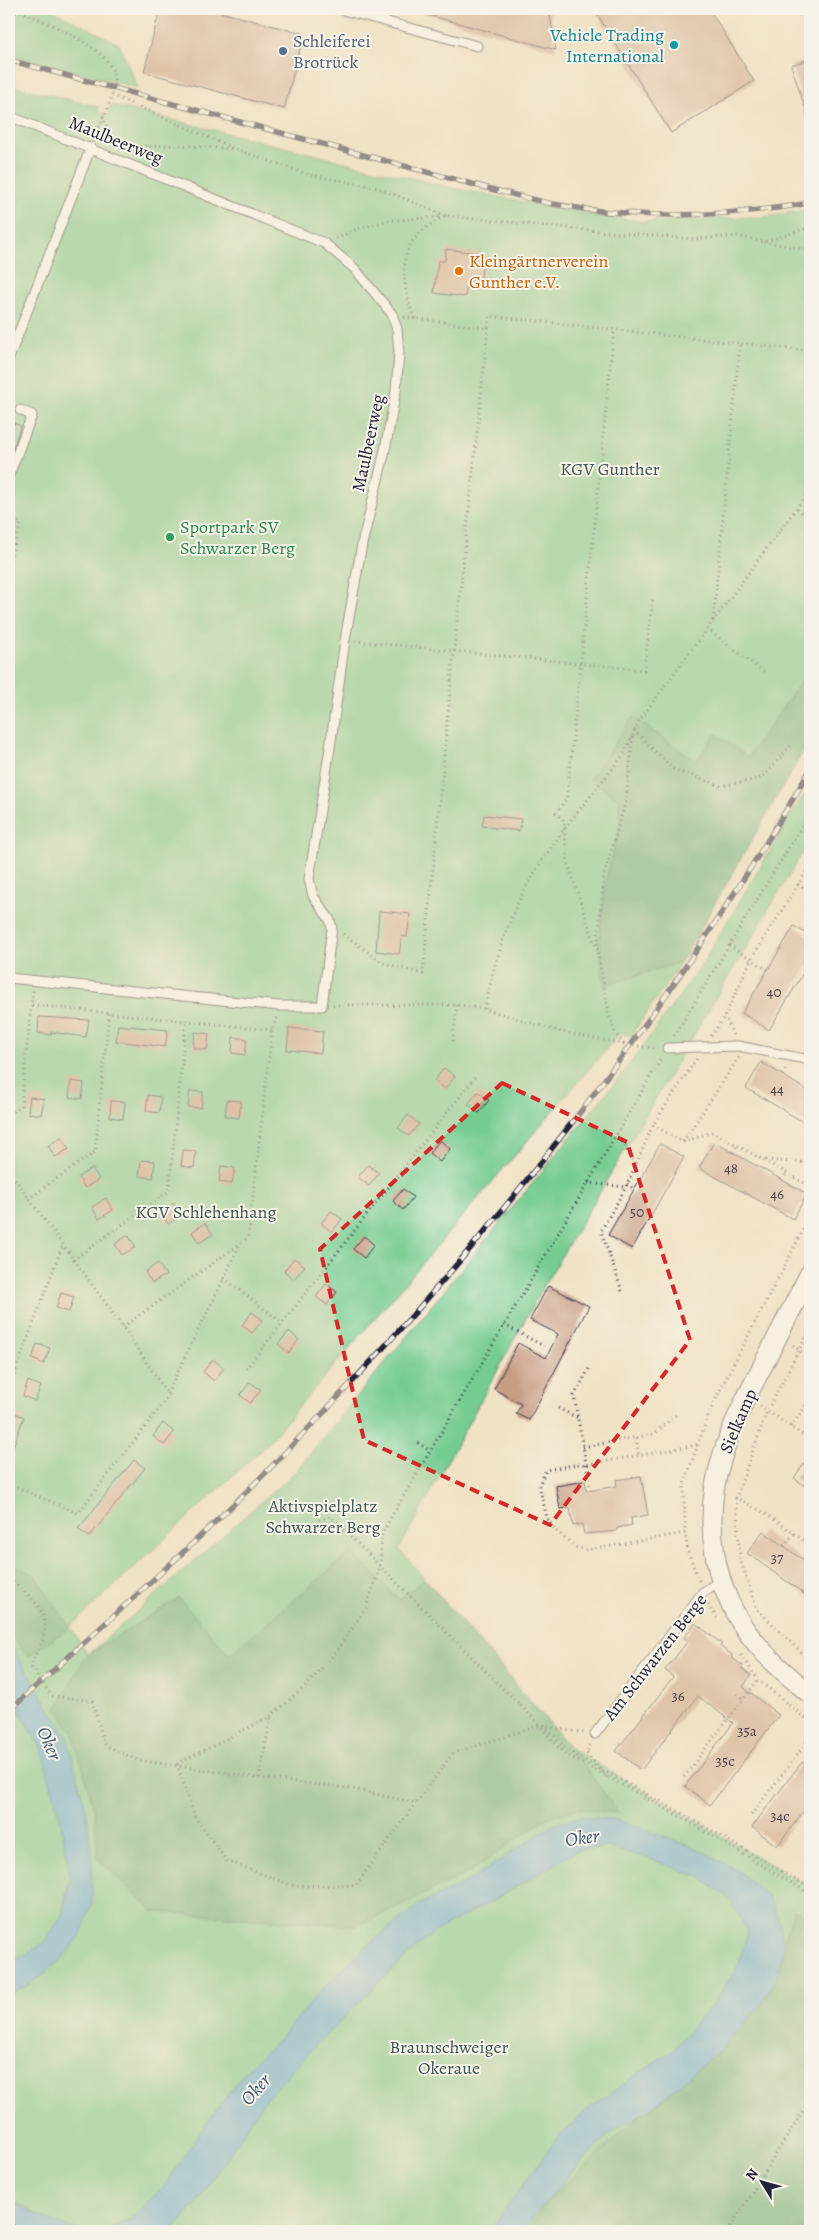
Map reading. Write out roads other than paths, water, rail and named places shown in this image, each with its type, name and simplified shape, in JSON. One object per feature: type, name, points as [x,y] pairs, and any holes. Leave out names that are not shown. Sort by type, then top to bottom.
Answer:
[{"type":"street","name":"Sielkamp","points":[[720,1581],[711,1524],[713,1497],[722,1456],[747,1397],[810,1273]]},
{"type":"street","name":"Am Schwarzen Berge","points":[[720,1581],[737,1617],[755,1642],[773,1662],[810,1694]]},
{"type":"lane","points":[[339,9],[476,46]]},
{"type":"lane","name":"Maulbeerweg","points":[[9,116],[324,243],[355,269],[392,314],[397,330],[399,352],[396,391],[384,455],[362,544],[344,640],[330,748],[309,879],[312,896],[330,920],[332,928],[322,1006],[279,1006],[9,978]]},
{"type":"lane","points":[[9,358],[90,148]]},
{"type":"lane","points":[[9,475],[32,415],[20,410]]},
{"type":"lane","points":[[667,1048],[738,1046],[810,1060]]},
{"type":"lane","name":"Am Schwarzen Berge","points":[[595,1734],[702,1592],[720,1581]]},
{"type":"water","name":"Oker","points":[[9,1642],[67,1737],[87,1814],[92,1858],[92,1902],[81,1935],[62,1959],[29,1985],[9,1994],[9,1965],[45,1942],[62,1915],[70,1876],[61,1821],[41,1748],[9,1692]]},
{"type":"water","name":"Oker","points":[[580,1817],[614,1819],[659,1834],[700,1850],[741,1873],[769,1898],[780,1924],[784,1947],[776,1978],[762,2004],[720,2050],[652,2108],[612,2132],[578,2165],[532,2218],[524,2231],[490,2231],[557,2138],[588,2109],[674,2049],[714,2003],[737,1968],[748,1933],[730,1899],[698,1876],[608,1847],[578,1850],[496,1899],[434,1932],[391,1971],[313,2048],[263,2102],[199,2200],[173,2231],[104,2231],[130,2219],[164,2187],[201,2131],[245,2071],[283,2035],[322,1990],[363,1949],[420,1904],[473,1879],[550,1826]]},
{"type":"water","points":[[9,2199],[43,2218],[80,2231],[9,2231]]},
{"type":"railway","points":[[9,60],[553,204],[617,213],[682,215],[747,211],[810,203]]},
{"type":"railway","points":[[9,1711],[245,1493],[353,1381],[426,1300],[497,1216],[631,1044],[694,954],[754,863],[810,770]]},
{"type":"place","name":"Vehicle Trading International","points":[[674,45]]},
{"type":"place","name":"Schleiferei Brotrück","points":[[283,51]]},
{"type":"place","name":"Kleingärtnerverein Gunther e.V.","points":[[459,271]]},
{"type":"place","name":"Sportpark SV Schwarzer Berg","points":[[170,537]]},
{"type":"park label","name":"KGV Gunther","points":[[610,469]]},
{"type":"park label","name":"KGV Schlehenhang","points":[[206,1212]]},
{"type":"park label","name":"Aktivspielplatz Schwarzer Berg","points":[[323,1516]]},
{"type":"park label","name":"Braunschweiger Okeraue","points":[[449,2057]]}]
